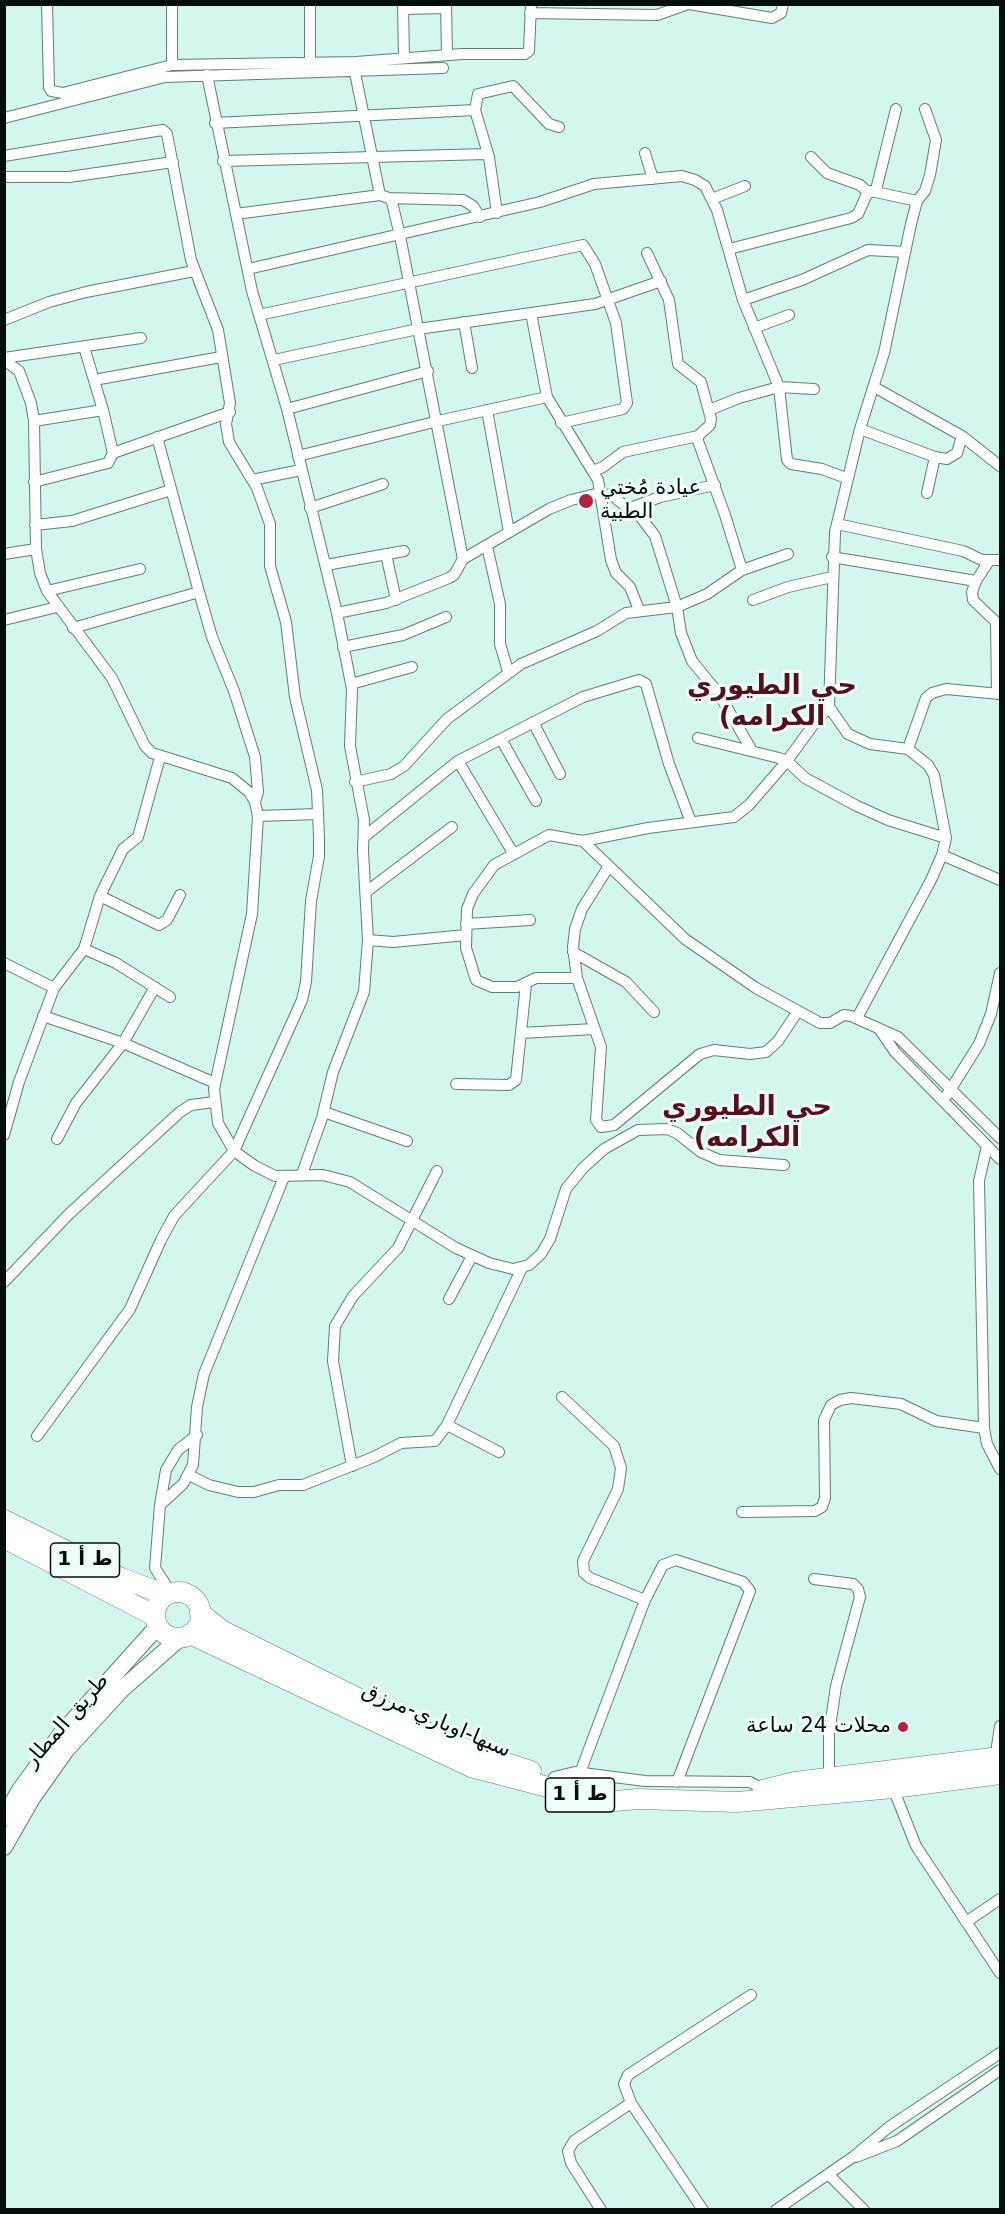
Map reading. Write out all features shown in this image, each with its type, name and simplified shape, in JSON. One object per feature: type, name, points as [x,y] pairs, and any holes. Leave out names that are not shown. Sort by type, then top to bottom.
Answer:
[{"type":"highway","name":"ط أ 1","points":[[4,1520],[121,1578],[169,1594]]},
{"type":"highway","name":"ط أ 1","points":[[4,1538],[157,1621]]},
{"type":"highway","points":[[169,1594],[188,1594],[197,1602],[200,1613],[198,1625],[185,1636],[167,1635],[157,1621],[157,1606],[169,1594]]},
{"type":"highway","name":"سبها-اوباري-مرزق","points":[[200,1613],[223,1631],[424,1731],[501,1762],[599,1787],[674,1792],[764,1790],[829,1779],[999,1769]]},
{"type":"highway","name":"سبها-اوباري-مرزق","points":[[185,1636],[445,1756],[496,1775],[549,1789],[615,1802],[638,1799],[714,1803],[893,1788],[999,1769]]},
{"type":"main road","name":"طريق المطار","points":[[4,1818],[39,1762],[157,1621]]},
{"type":"main road","name":"طريق المطار","points":[[4,1847],[32,1798],[66,1750],[121,1690],[185,1636]]},
{"type":"street","points":[[47,4],[48,73],[51,91],[63,93],[172,65],[310,63],[527,53],[530,9],[606,9],[657,15],[686,5],[772,18],[781,13],[783,4]]},
{"type":"street","points":[[172,4],[172,65]]},
{"type":"street","points":[[310,4],[310,63]]},
{"type":"street","points":[[404,58],[404,7],[446,6],[447,55]]},
{"type":"street","points":[[4,118],[153,79],[207,75],[356,73],[443,68]]},
{"type":"street","points":[[356,73],[371,157],[400,236],[438,421],[463,559]]},
{"type":"street","points":[[207,75],[223,161],[259,315],[287,409],[337,613],[351,684],[350,746],[364,820],[368,940],[364,992],[333,1072],[324,1112],[303,1174]]},
{"type":"street","points":[[497,213],[487,154],[475,110],[478,94],[513,86],[549,124],[559,127]]},
{"type":"street","points":[[729,249],[851,218],[858,214],[873,191],[896,109]]},
{"type":"street","points":[[856,1018],[942,855],[946,837],[934,775],[928,765],[908,749],[870,744],[848,734],[829,707],[832,557],[837,524],[846,478],[886,345],[917,201],[927,185],[936,144],[935,133],[925,109]]},
{"type":"street","points":[[215,123],[475,110]]},
{"type":"street","points":[[4,156],[163,130],[168,136],[194,271],[218,330],[231,403],[226,423],[228,442],[262,499],[270,524],[270,566],[286,622],[295,697],[317,790],[320,856],[311,901],[307,974],[302,1000],[234,1151],[174,1216],[160,1240],[130,1309],[37,1436]]},
{"type":"street","points":[[645,153],[653,178]]},
{"type":"street","points":[[223,161],[487,154]]},
{"type":"street","points":[[811,157],[830,175],[873,191],[917,201]]},
{"type":"street","points":[[4,177],[85,176],[173,162]]},
{"type":"street","points":[[248,269],[497,213],[594,184],[682,176],[695,180],[705,186],[712,199],[743,300],[780,387],[787,460],[792,464],[822,469],[846,478]]},
{"type":"street","points":[[712,199],[745,186]]},
{"type":"street","points":[[236,214],[384,196],[463,200],[473,206],[480,217]]},
{"type":"street","points":[[259,315],[582,245],[596,264],[618,332],[627,403],[623,409],[561,423]]},
{"type":"street","points":[[743,300],[802,280],[868,250],[905,252]]},
{"type":"street","points":[[593,471],[603,467],[623,452],[698,436],[710,425],[709,410],[699,378],[683,370],[678,364],[669,300],[647,253]]},
{"type":"street","points":[[4,320],[50,302],[86,292],[194,271]]},
{"type":"street","points":[[274,360],[418,329],[609,301],[661,281]]},
{"type":"street","points":[[531,313],[547,397],[561,423],[593,471],[600,493],[606,540],[613,566],[618,576],[630,587],[639,610]]},
{"type":"street","points":[[754,328],[789,315]]},
{"type":"street","points":[[464,322],[472,368]]},
{"type":"street","points":[[4,359],[141,338]]},
{"type":"street","points":[[34,482],[108,463],[113,453],[84,347]]},
{"type":"street","points":[[94,380],[221,357]]},
{"type":"street","points":[[4,359],[23,378],[34,421],[36,549],[40,573],[47,591],[112,678],[145,746],[160,757],[232,778],[249,792],[255,802],[258,816],[249,937],[215,1083],[214,1102],[218,1123],[234,1151],[262,1171],[284,1177],[322,1174],[350,1182],[472,1256],[497,1266],[522,1268]]},
{"type":"street","points":[[287,409],[428,371]]},
{"type":"street","points":[[709,410],[739,398],[780,387],[814,389]]},
{"type":"street","points":[[874,387],[963,436],[1000,466]]},
{"type":"street","points":[[298,456],[547,397]]},
{"type":"street","points":[[34,421],[103,410]]},
{"type":"street","points":[[487,410],[509,532]]},
{"type":"street","points":[[113,453],[230,412]]},
{"type":"street","points":[[860,429],[935,457],[953,456],[957,453],[963,436]]},
{"type":"street","points":[[698,436],[741,570]]},
{"type":"street","points":[[157,437],[212,637],[234,691],[255,757],[258,792],[255,802]]},
{"type":"street","points":[[927,493],[935,457]]},
{"type":"street","points":[[252,480],[301,470]]},
{"type":"street","points":[[310,508],[383,484]]},
{"type":"street","points":[[337,613],[396,600],[454,575],[463,559],[549,509],[571,500],[600,493],[613,496],[625,506],[633,507],[660,497],[715,485]]},
{"type":"street","points":[[35,525],[72,521],[171,490]]},
{"type":"street","points":[[633,507],[655,536],[677,607],[681,633],[692,661],[719,694],[751,749]]},
{"type":"street","points":[[837,524],[963,551],[989,561],[1000,560]]},
{"type":"street","points":[[487,546],[498,589],[502,622],[501,644],[508,671]]},
{"type":"street","points":[[4,554],[36,549]]},
{"type":"street","points":[[326,565],[404,551]]},
{"type":"street","points":[[386,554],[396,600]]},
{"type":"street","points":[[355,782],[391,774],[404,766],[447,719],[508,671],[597,631],[626,613],[677,607],[706,594],[741,570],[788,554]]},
{"type":"street","points":[[832,557],[976,581]]},
{"type":"street","points":[[908,749],[926,698],[932,693],[946,689],[999,694],[996,622],[973,600],[972,592],[989,561]]},
{"type":"street","points":[[47,591],[140,568]]},
{"type":"street","points":[[753,600],[807,582],[832,577]]},
{"type":"street","points":[[73,628],[199,592]]},
{"type":"street","points":[[4,620],[57,607]]},
{"type":"street","points":[[343,647],[412,633],[446,617]]},
{"type":"street","points":[[351,684],[412,667]]},
{"type":"street","points":[[364,837],[458,761],[583,697],[643,680],[671,772],[690,822]]},
{"type":"street","points":[[576,978],[536,978],[517,987],[492,987],[476,980],[468,961],[467,909],[482,880],[494,865],[549,835],[583,841],[690,822],[723,820],[742,812],[787,761],[829,707]]},
{"type":"street","points":[[533,722],[560,774]]},
{"type":"street","points":[[699,738],[751,749],[787,761],[805,778],[857,806],[888,820],[946,837]]},
{"type":"street","points":[[501,740],[536,801]]},
{"type":"street","points":[[4,1135],[12,1105],[54,988],[84,949],[100,896],[123,849],[138,837],[160,757]]},
{"type":"street","points":[[458,761],[513,853]]},
{"type":"street","points":[[258,816],[318,814]]},
{"type":"street","points":[[366,892],[452,827]]},
{"type":"street","points":[[583,841],[685,939],[756,988],[825,1024],[844,1015],[898,1037],[1000,1138]]},
{"type":"street","points":[[942,855],[999,878]]},
{"type":"street","points":[[609,866],[582,909],[575,929],[573,952],[576,978],[599,1038],[602,1058],[596,1120],[606,1128],[614,1125],[700,1054],[714,1050],[750,1054],[766,1052],[778,1041],[798,1011]]},
{"type":"street","points":[[100,896],[159,925],[167,920],[180,895]]},
{"type":"street","points":[[466,924],[530,920]]},
{"type":"street","points":[[368,940],[393,942],[466,935]]},
{"type":"street","points":[[84,949],[116,963],[170,997]]},
{"type":"street","points":[[573,952],[626,982],[654,1012]]},
{"type":"street","points":[[4,963],[54,988]]},
{"type":"street","points":[[943,1101],[972,1058],[982,1037],[1000,973]]},
{"type":"street","points":[[456,1083],[513,1083],[518,1074],[526,984]]},
{"type":"street","points":[[57,1138],[76,1103],[123,1043],[155,987]]},
{"type":"street","points":[[43,1016],[123,1043],[215,1083]]},
{"type":"street","points":[[522,1034],[594,1029]]},
{"type":"street","points":[[880,1030],[895,1052],[1000,1159]]},
{"type":"street","points":[[4,1282],[69,1215],[180,1112],[191,1105],[214,1102]]},
{"type":"street","points":[[324,1112],[407,1141]]},
{"type":"street","points":[[189,1474],[216,1487],[249,1492],[279,1485],[303,1485],[402,1443],[435,1441],[447,1425],[522,1268],[535,1260],[546,1247],[561,1201],[578,1173],[604,1149],[638,1130],[668,1129],[677,1133],[701,1152],[719,1160],[784,1165]]},
{"type":"street","points":[[987,1146],[980,1181],[984,1428],[987,1444],[1000,1469]]},
{"type":"street","points":[[352,1466],[333,1361],[332,1336],[339,1317],[353,1296],[392,1256],[437,1171]]},
{"type":"street","points":[[160,1505],[176,1492],[189,1474],[195,1455],[197,1407],[204,1374],[284,1177]]},
{"type":"street","points":[[449,1299],[472,1256]]},
{"type":"street","points":[[562,1397],[614,1446],[621,1468],[618,1489],[584,1558],[583,1569],[590,1578],[645,1600]]},
{"type":"street","points":[[742,1512],[815,1510],[822,1507],[825,1498],[824,1420],[831,1405],[840,1400],[851,1398],[901,1404],[936,1421],[984,1428]]},
{"type":"street","points":[[447,1425],[499,1452]]},
{"type":"street","points":[[169,1594],[155,1568],[160,1505],[166,1470],[178,1450],[197,1435]]},
{"type":"street","points":[[580,1773],[645,1600],[661,1568],[672,1560],[743,1582],[750,1591],[677,1782]]},
{"type":"street","points":[[814,1580],[853,1584],[858,1589],[860,1597],[834,1694],[828,1734],[829,1779]]},
{"type":"street","points":[[999,1769],[1000,1726]]},
{"type":"street","points":[[554,1777],[569,1772],[677,1782],[750,1782],[764,1790]]},
{"type":"street","points":[[893,1788],[916,1846],[1000,1973]]},
{"type":"street","points":[[966,1922],[1000,1899]]},
{"type":"street","points":[[703,2210],[624,2090],[628,2075],[751,1995]]},
{"type":"street","points":[[776,2210],[853,2157],[878,2135],[996,2056],[1000,2070],[886,2147],[853,2157]]},
{"type":"street","points":[[601,2210],[571,2163],[568,2151],[574,2141],[631,2103]]},
{"type":"street","points":[[923,2105],[932,2117]]},
{"type":"street","points":[[828,2174],[864,2210]]},
{"type":"place","name":"عيادة مُختي الطبية","points":[[586,501]]},
{"type":"place","name":"محلات 24 ساعة","points":[[903,1727]]},
{"type":"district","name":"حي الطيوري (الكرامه","points":[[772,702]]},
{"type":"district","name":"حي الطيوري (الكرامه","points":[[747,1124]]}]
